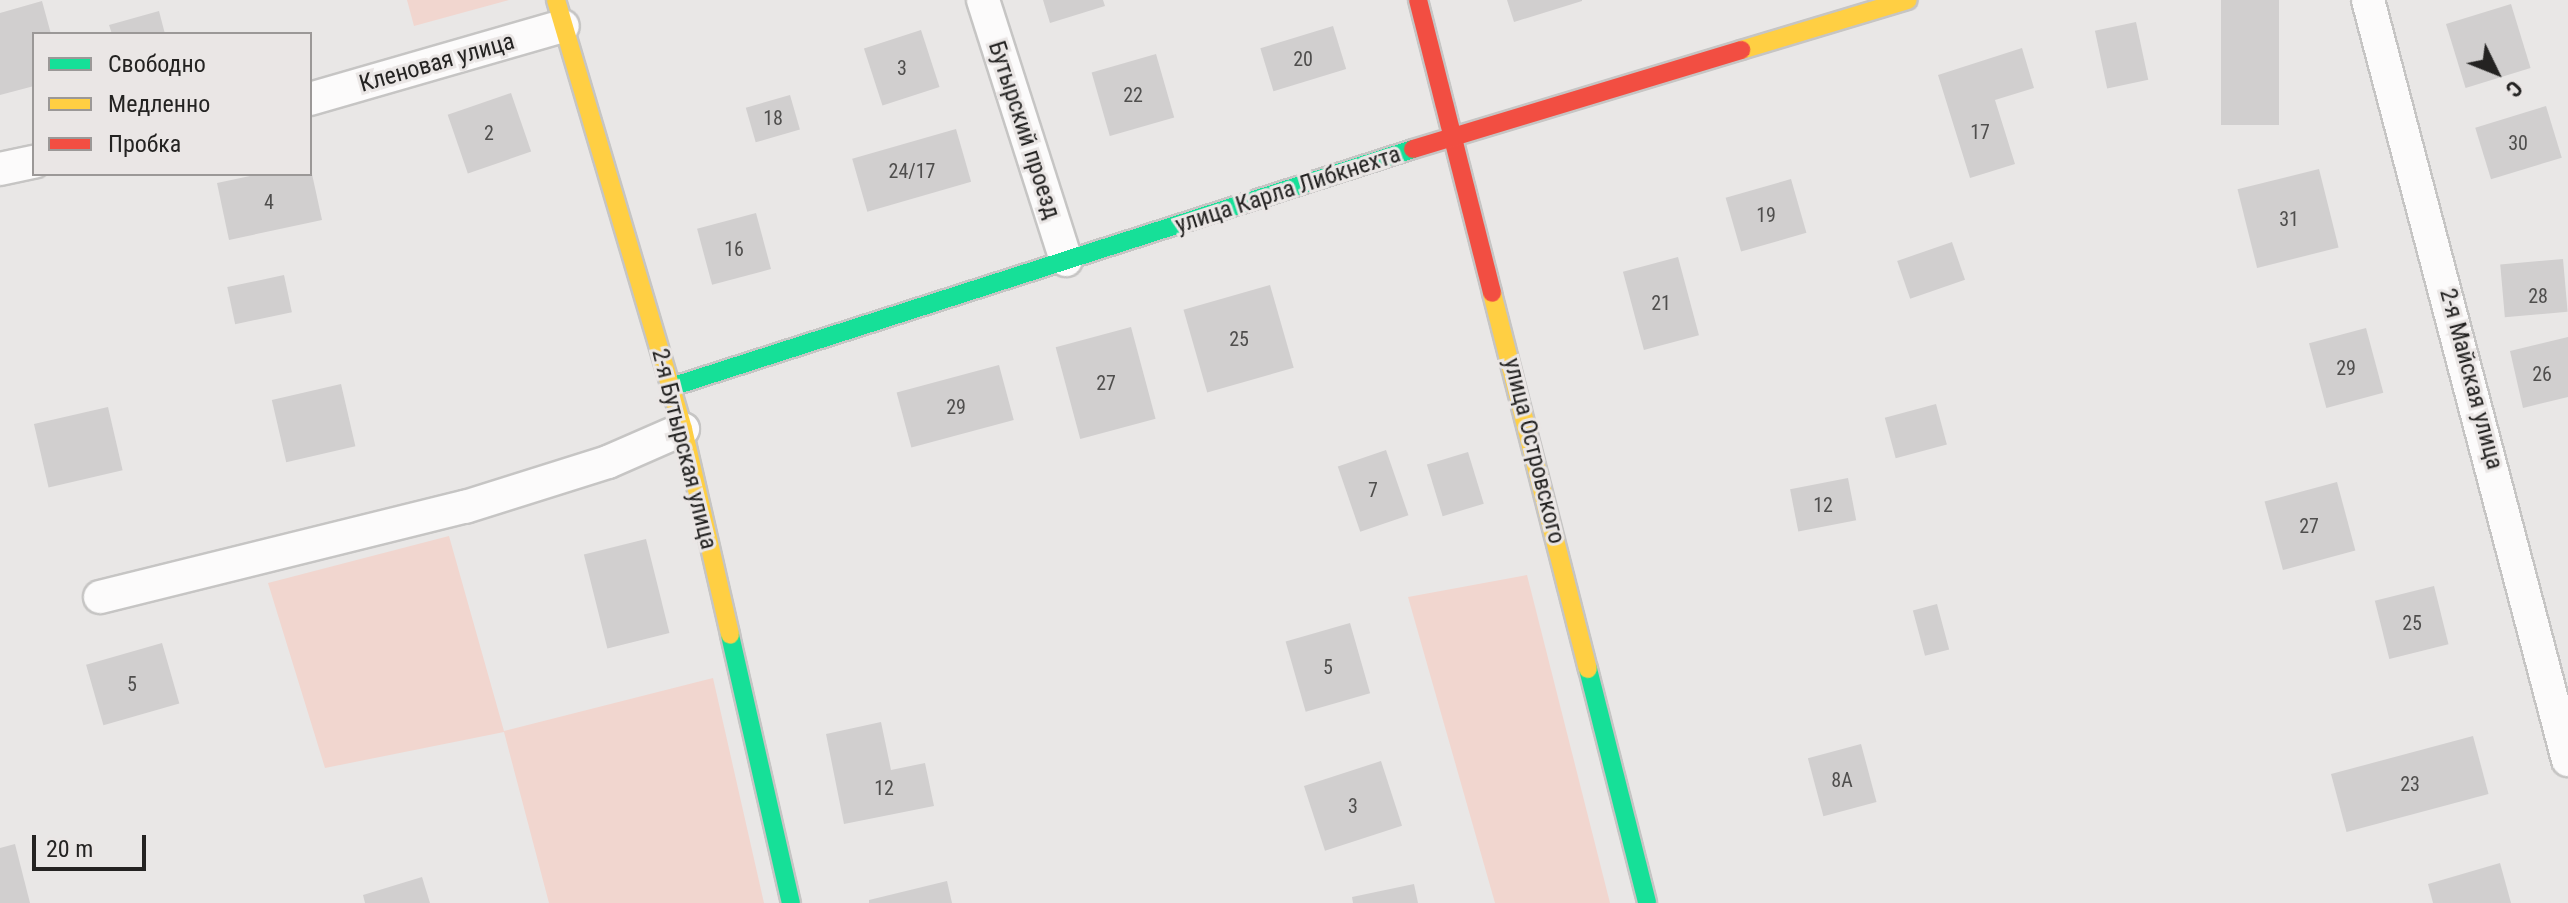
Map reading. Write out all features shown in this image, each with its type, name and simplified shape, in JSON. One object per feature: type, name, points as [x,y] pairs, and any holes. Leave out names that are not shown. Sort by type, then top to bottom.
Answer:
[{"type":"street","name":"Бутырский проезд","points":[[983,0],[1066,260]]},
{"type":"street","name":"улица Островского","points":[[1418,0],[1456,135],[1647,903]]},
{"type":"street","name":"улица Карла Либкнехта","points":[[671,387],[1854,8],[1908,0]]},
{"type":"street","name":"2-я Майская улица","points":[[2368,0],[2568,760]]},
{"type":"street","name":"Кленовая улица","points":[[312,98],[560,13]]},
{"type":"street","name":"2-я Бутырская улица","points":[[560,13],[683,429],[791,903]]},
{"type":"street","points":[[0,169],[32,162]]},
{"type":"street","points":[[100,597],[465,507],[608,462],[683,429]]},
{"type":"shaded area","points":[[407,0],[509,0],[414,26]]},
{"type":"shaded area","points":[[449,536],[504,731],[713,678],[764,903],[549,903],[504,732],[325,768],[268,583]]},
{"type":"shaded area","points":[[1527,575],[1610,903],[1495,903],[1408,597]]},
{"type":"building","points":[[1043,0],[1103,0],[1105,6],[1050,23]]},
{"type":"building","points":[[1507,0],[1582,0],[1582,1],[1514,22]]},
{"type":"building","points":[[2221,0],[2279,0],[2279,125],[2221,125]]},
{"type":"building","points":[[42,1],[50,32],[32,32],[32,87],[0,95],[0,13]]},
{"type":"building","points":[[2511,4],[2531,68],[2466,88],[2446,24]]},
{"type":"building","points":[[159,11],[164,32],[111,32],[109,25]]},
{"type":"building","points":[[2136,22],[2148,80],[2107,88],[2095,31]]},
{"type":"building","points":[[1333,26],[1346,69],[1273,91],[1260,48]]},
{"type":"building","points":[[921,30],[940,87],[882,106],[864,49]]},
{"type":"building","points":[[2022,48],[2034,88],[1995,100],[2015,164],[1970,178],[1938,75]]},
{"type":"building","points":[[1156,54],[1174,117],[1110,136],[1092,72]]},
{"type":"building","points":[[511,93],[531,152],[468,173],[448,115]]},
{"type":"building","points":[[790,95],[800,130],[756,142],[746,108]]},
{"type":"building","points":[[2546,106],[2562,158],[2491,179],[2475,128]]},
{"type":"building","points":[[956,129],[971,182],[867,212],[852,159]]},
{"type":"building","points":[[2319,169],[2339,248],[2257,268],[2237,189]]},
{"type":"building","points":[[312,174],[322,220],[229,240],[217,183],[250,176]]},
{"type":"building","points":[[1791,179],[1806,233],[1741,252],[1726,198]]},
{"type":"building","points":[[756,213],[771,269],[712,285],[697,229]]},
{"type":"building","points":[[1952,242],[1965,280],[1910,299],[1897,261]]},
{"type":"building","points":[[1678,257],[1699,335],[1644,350],[1623,272]]},
{"type":"building","points":[[2563,259],[2568,312],[2505,317],[2500,264]]},
{"type":"building","points":[[284,275],[292,312],[235,324],[227,287]]},
{"type":"building","points":[[1270,285],[1294,368],[1207,392],[1183,310]]},
{"type":"building","points":[[1131,327],[1156,419],[1080,439],[1056,347]]},
{"type":"building","points":[[2366,328],[2383,393],[2326,408],[2309,343]]},
{"type":"building","points":[[2568,337],[2568,397],[2523,408],[2510,351]]},
{"type":"building","points":[[999,365],[1014,420],[911,447],[897,392]]},
{"type":"building","points":[[341,384],[355,446],[286,462],[272,400]]},
{"type":"building","points":[[1936,404],[1947,445],[1896,458],[1885,418]]},
{"type":"building","points":[[108,407],[123,470],[49,487],[34,424]]},
{"type":"building","points":[[1386,450],[1408,515],[1360,532],[1338,467]]},
{"type":"building","points":[[1468,452],[1484,504],[1443,516],[1427,465]]},
{"type":"building","points":[[1848,478],[1856,520],[1798,531],[1790,489]]},
{"type":"building","points":[[2337,482],[2355,551],[2283,570],[2265,501]]},
{"type":"building","points":[[646,539],[669,633],[607,649],[584,554]]},
{"type":"building","points":[[2434,586],[2449,644],[2389,659],[2375,601]]},
{"type":"building","points":[[1937,604],[1949,649],[1925,656],[1913,610]]},
{"type":"building","points":[[1350,623],[1370,693],[1306,712],[1286,641]]},
{"type":"building","points":[[162,643],[179,704],[103,725],[86,665]]},
{"type":"building","points":[[881,722],[891,770],[925,763],[934,806],[844,824],[826,734]]},
{"type":"building","points":[[2473,736],[2489,794],[2347,832],[2331,774]]},
{"type":"building","points":[[1861,744],[1877,802],[1823,816],[1808,758]]},
{"type":"building","points":[[1381,761],[1402,826],[1325,851],[1304,786]]},
{"type":"building","points":[[15,844],[30,903],[0,903],[0,848]]},
{"type":"building","points":[[2500,863],[2511,903],[2433,903],[2428,884]]},
{"type":"building","points":[[422,877],[430,903],[365,903],[363,895]]},
{"type":"building","points":[[947,881],[952,903],[869,903],[869,900]]},
{"type":"building","points":[[1414,884],[1418,903],[1353,903],[1352,897]]},
{"type":"traffic: fast","points":[[671,387],[1413,149]]},
{"type":"traffic: fast","points":[[730,635],[791,903]]},
{"type":"traffic: fast","points":[[1588,669],[1647,903]]},
{"type":"traffic: slow","points":[[556,0],[683,429],[730,635]]},
{"type":"traffic: slow","points":[[1741,50],[1908,0]]},
{"type":"traffic: slow","points":[[1492,293],[1588,669]]},
{"type":"traffic: jam","points":[[1418,0],[1492,293]]},
{"type":"traffic: jam","points":[[1413,149],[1741,50]]}]
